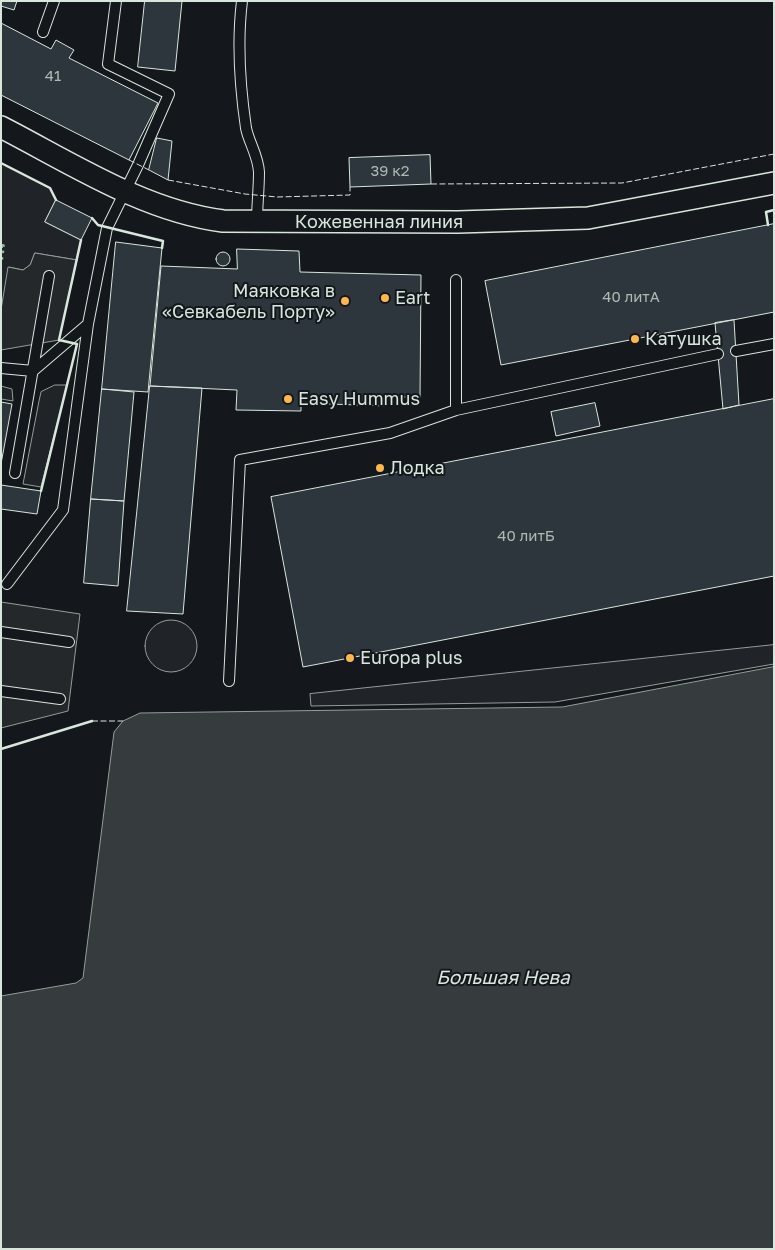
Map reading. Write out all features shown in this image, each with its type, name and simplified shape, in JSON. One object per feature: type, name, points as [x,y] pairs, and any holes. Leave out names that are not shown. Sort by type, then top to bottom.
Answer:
[{"type":"street","name":"Кожевенная линия","points":[[1,127],[165,209],[194,218],[257,222],[588,218],[774,183]]},
{"type":"lane","points":[[43,32],[54,1]]},
{"type":"lane","points":[[7,584],[63,510],[88,324],[107,228],[169,94],[108,64],[116,1]]},
{"type":"lane","points":[[242,1],[239,26],[244,114],[247,131],[256,154],[259,172],[257,222]]},
{"type":"lane","points":[[15,473],[49,276]]},
{"type":"lane","points":[[456,280],[456,410]]},
{"type":"lane","points":[[1,368],[33,371],[88,324]]},
{"type":"lane","points":[[736,351],[774,344]]},
{"type":"lane","points":[[229,681],[240,460],[390,433],[456,410],[718,354]]},
{"type":"lane","points":[[1,632],[69,642]]},
{"type":"lane","points":[[1,691],[60,699]]},
{"type":"shaded area","points":[[1,163],[50,188],[56,200],[45,222],[81,240],[77,260],[35,253],[30,265],[23,270],[9,267],[1,310]]},
{"type":"shaded area","points":[[35,253],[77,260],[59,340],[1,350],[1,310],[8,267],[23,270],[30,265]]},
{"type":"shaded area","points":[[55,385],[67,385],[41,487],[23,484],[41,392]]},
{"type":"shaded area","points":[[1,386],[12,389],[13,401],[1,399]]},
{"type":"shaded area","points":[[1,602],[80,614],[68,711],[1,728]]},
{"type":"shaded area","points":[[171,620],[181,622],[189,628],[195,636],[197,646],[195,656],[189,664],[181,670],[171,672],[161,670],[153,664],[147,656],[145,646],[147,636],[153,628],[161,622]]},
{"type":"shaded area","points":[[774,645],[774,664],[555,702],[311,706],[310,694]]},
{"type":"water","name":"Большая Нева","points":[[774,667],[774,1249],[1,1249],[1,996],[76,983],[83,978],[114,732],[123,721],[140,713],[562,707]]},
{"type":"building","points":[[1,1],[17,1],[14,10],[1,6]]},
{"type":"building","points":[[145,1],[182,1],[175,71],[138,67]]},
{"type":"building","points":[[1,23],[51,49],[56,40],[74,50],[69,58],[158,103],[129,160],[1,95]]},
{"type":"building","points":[[157,138],[172,141],[168,180],[149,170]]},
{"type":"building","points":[[430,155],[431,184],[350,187],[349,158]]},
{"type":"building","points":[[56,200],[92,218],[81,240],[45,222]]},
{"type":"building","points":[[774,224],[774,312],[501,365],[485,281]]},
{"type":"building","points":[[116,242],[162,248],[148,392],[102,389]]},
{"type":"building","points":[[237,249],[299,251],[300,272],[421,275],[420,398],[388,396],[387,406],[301,403],[301,411],[236,410],[237,390],[150,386],[161,266],[237,269]]},
{"type":"building","points":[[223,252],[228,254],[230,259],[228,264],[223,266],[218,264],[216,259],[218,254]]},
{"type":"building","points":[[734,320],[739,405],[723,409],[715,323]]},
{"type":"building","points":[[150,386],[202,388],[183,614],[127,611]]},
{"type":"building","points":[[102,389],[134,392],[124,501],[91,499]]},
{"type":"building","points":[[774,399],[774,576],[303,667],[271,497]]},
{"type":"building","points":[[1,402],[12,404],[1,464]]},
{"type":"building","points":[[595,403],[600,426],[556,436],[551,412]]},
{"type":"building","points":[[1,485],[41,491],[37,514],[1,509]]},
{"type":"building","points":[[91,499],[124,501],[118,586],[84,583]]},
{"type":"hedge","points":[[1,246],[3,246],[1,260]]},
{"type":"fence","points":[[431,184],[622,183],[774,154]]},
{"type":"fence","points":[[129,160],[149,170]]},
{"type":"fence","points":[[168,180],[245,194],[277,197],[350,195],[350,187]]},
{"type":"fence","points":[[92,721],[123,721]]},
{"type":"wall","points":[[1,163],[50,188],[56,200]]},
{"type":"wall","points":[[768,225],[766,212],[774,210]]},
{"type":"wall","points":[[92,218],[98,225],[163,241],[162,248]]},
{"type":"wall","points":[[41,491],[77,344],[59,340],[81,240]]},
{"type":"wall","points":[[1,749],[92,721]]},
{"type":"place","name":"Eart","points":[[385,298]]},
{"type":"place","name":"Маяковка в «Севкабель Порту»","points":[[345,301]]},
{"type":"place","name":"Катушка","points":[[635,339]]},
{"type":"place","name":"Easy Hummus","points":[[288,399]]},
{"type":"place","name":"Лодка","points":[[380,468]]},
{"type":"place","name":"Europa plus","points":[[350,658]]}]
